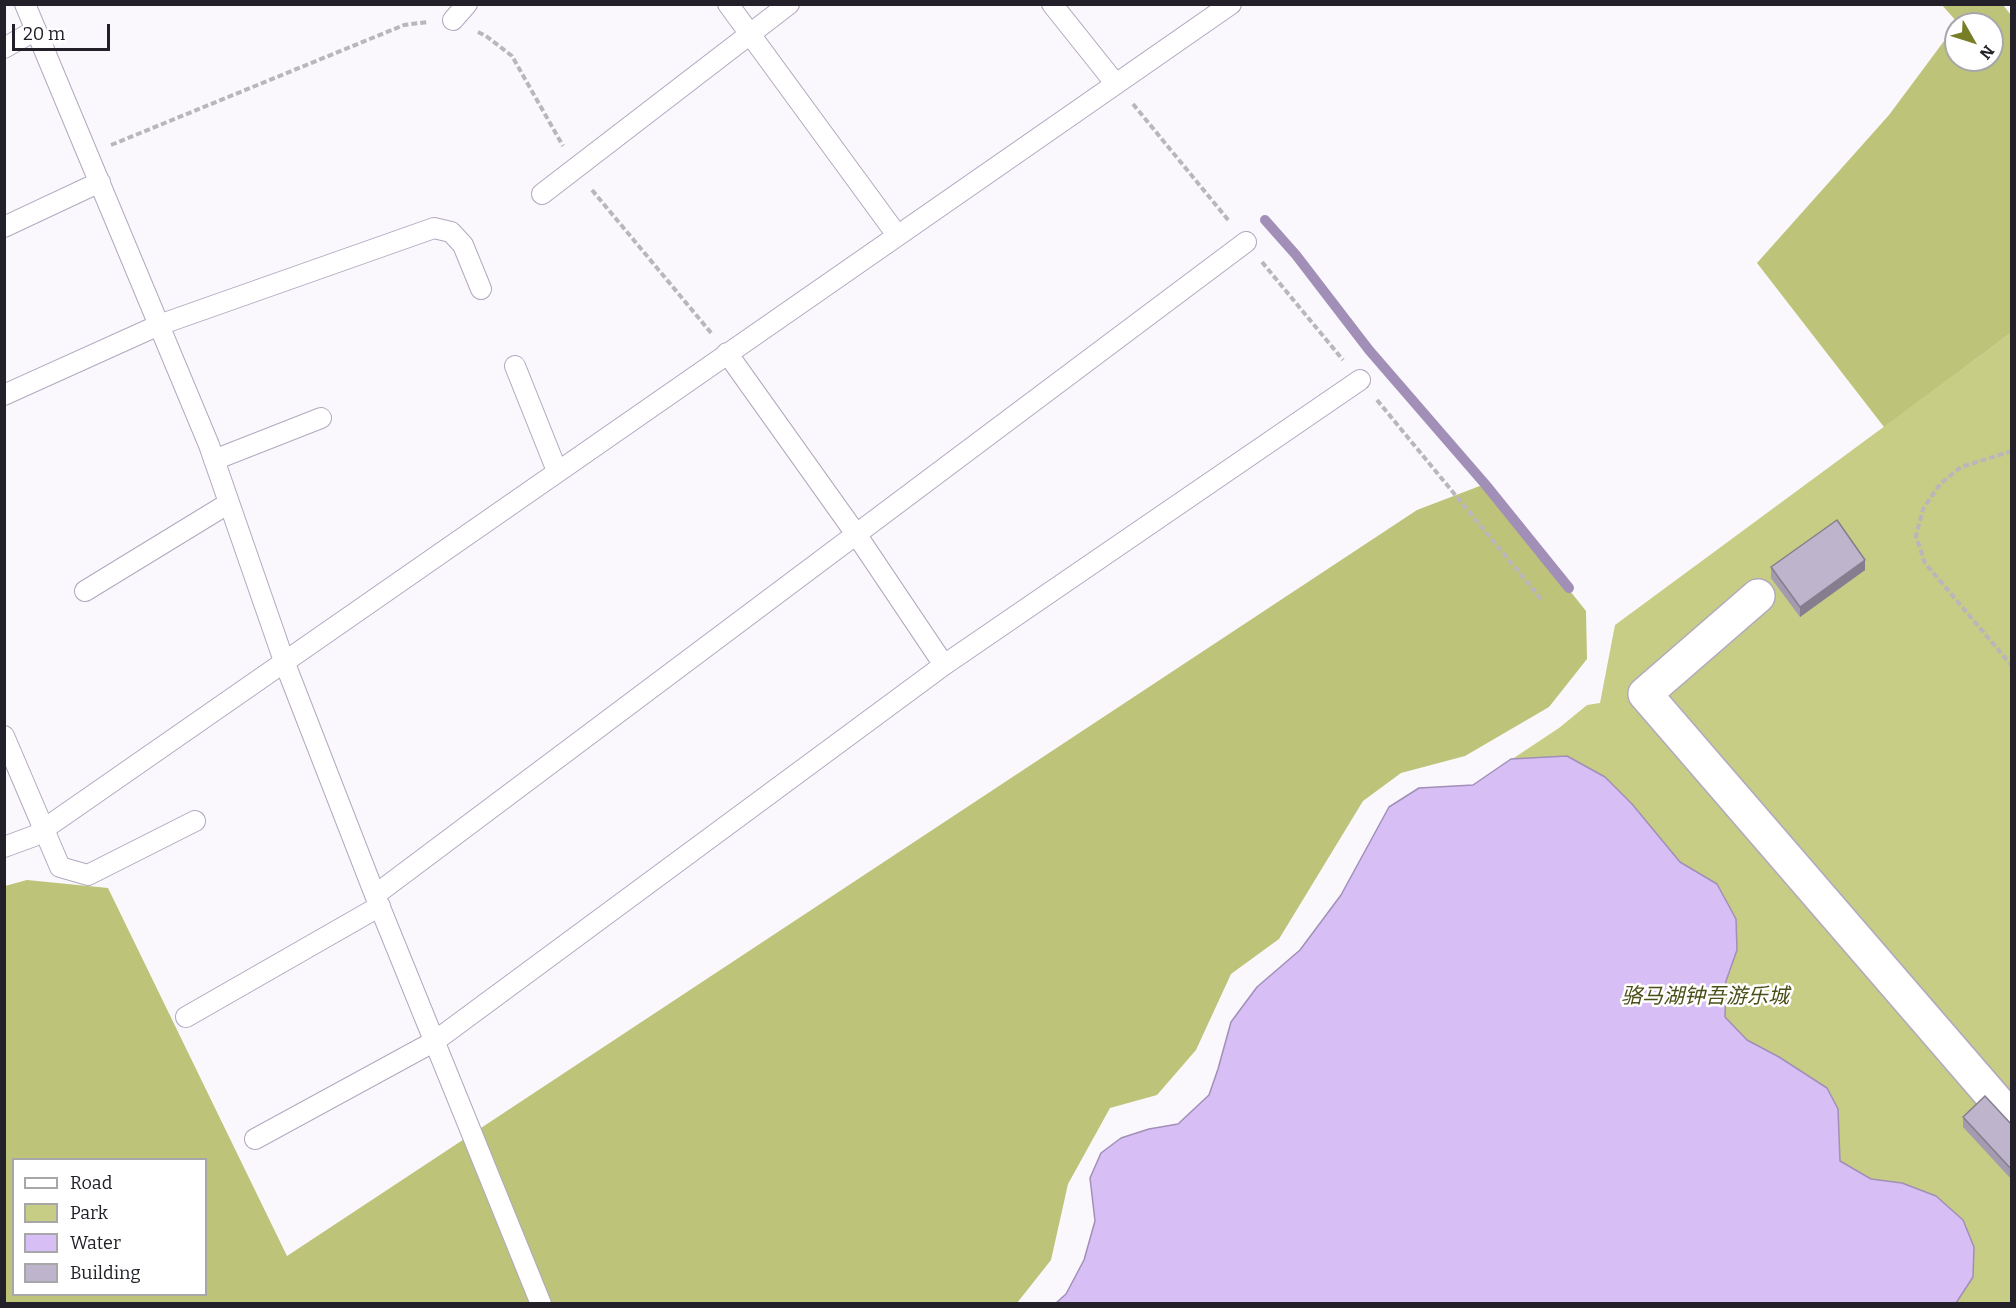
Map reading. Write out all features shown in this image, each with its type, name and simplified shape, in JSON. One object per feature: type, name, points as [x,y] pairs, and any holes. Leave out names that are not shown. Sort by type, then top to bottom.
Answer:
[{"type":"street","points":[[1758,596],[1645,694],[2012,1119]]},
{"type":"lane","points":[[453,20],[467,4]]},
{"type":"lane","points":[[728,4],[897,235]]},
{"type":"lane","points":[[542,194],[789,4]]},
{"type":"lane","points":[[1052,4],[1115,83]]},
{"type":"lane","points":[[4,847],[34,836],[1231,4]]},
{"type":"lane","points":[[32,7],[36,30],[214,460],[284,661],[541,1304]]},
{"type":"lane","points":[[4,48],[36,30]]},
{"type":"lane","points":[[4,227],[100,183]]},
{"type":"lane","points":[[4,395],[159,325],[434,228],[451,232],[463,245],[481,289]]},
{"type":"lane","points":[[186,1017],[378,900],[856,534],[1246,242]]},
{"type":"lane","points":[[728,353],[856,534],[944,665]]},
{"type":"lane","points":[[515,366],[557,471]]},
{"type":"lane","points":[[255,1139],[435,1041],[944,665],[1359,380]]},
{"type":"lane","points":[[214,460],[321,418]]},
{"type":"lane","points":[[85,591],[229,503]]},
{"type":"lane","points":[[4,736],[60,867],[88,875],[195,821]]},
{"type":"path","points":[[88,154],[404,25],[453,20],[486,36],[512,56],[581,177],[728,353]]},
{"type":"path","points":[[1115,83],[1541,599]]},
{"type":"path","points":[[2012,451],[1961,467],[1940,484],[1923,508],[1916,536],[1925,563],[2012,666]]},
{"type":"green space","points":[[1942,5],[2003,5],[2011,15],[2011,333],[1884,427],[1757,263],[1889,115],[1944,41],[1944,72],[2004,72],[2004,12],[1948,12]]},
{"type":"green space","name":"骆马湖钟吾游乐城","points":[[2011,333],[2011,1303],[1056,1304],[1066,1294],[1084,1260],[1095,1221],[1090,1178],[1101,1153],[1121,1138],[1149,1129],[1178,1124],[1209,1095],[1231,1022],[1257,987],[1300,950],[1341,895],[1389,807],[1419,788],[1473,785],[1559,728],[1587,705],[1600,703],[1615,625]]},
{"type":"green space","points":[[1485,484],[1586,611],[1587,659],[1549,707],[1465,756],[1401,773],[1363,801],[1279,939],[1231,974],[1196,1050],[1157,1095],[1110,1108],[1068,1184],[1051,1260],[1017,1303],[5,1304],[5,886],[27,880],[108,888],[287,1256],[1417,510]]},
{"type":"water","points":[[1567,756],[1605,777],[1632,804],[1680,862],[1717,884],[1736,919],[1737,950],[1726,981],[1725,1017],[1747,1040],[1779,1057],[1827,1088],[1838,1109],[1840,1161],[1871,1179],[1902,1183],[1936,1196],[1963,1220],[1974,1247],[1973,1277],[1956,1303],[1056,1303],[1066,1294],[1084,1260],[1095,1221],[1090,1178],[1101,1153],[1121,1138],[1149,1129],[1178,1124],[1209,1095],[1231,1022],[1257,987],[1300,950],[1341,895],[1389,807],[1419,788],[1473,785],[1511,759]]},
{"type":"building","points":[[1837,520],[1865,560],[1800,607],[1771,567]]},
{"type":"building","points":[[1985,1096],[2012,1125],[2012,1170],[1963,1117]]},
{"type":"waterway","points":[[1265,220],[1296,255],[1369,350],[1485,484],[1569,588]]}]
